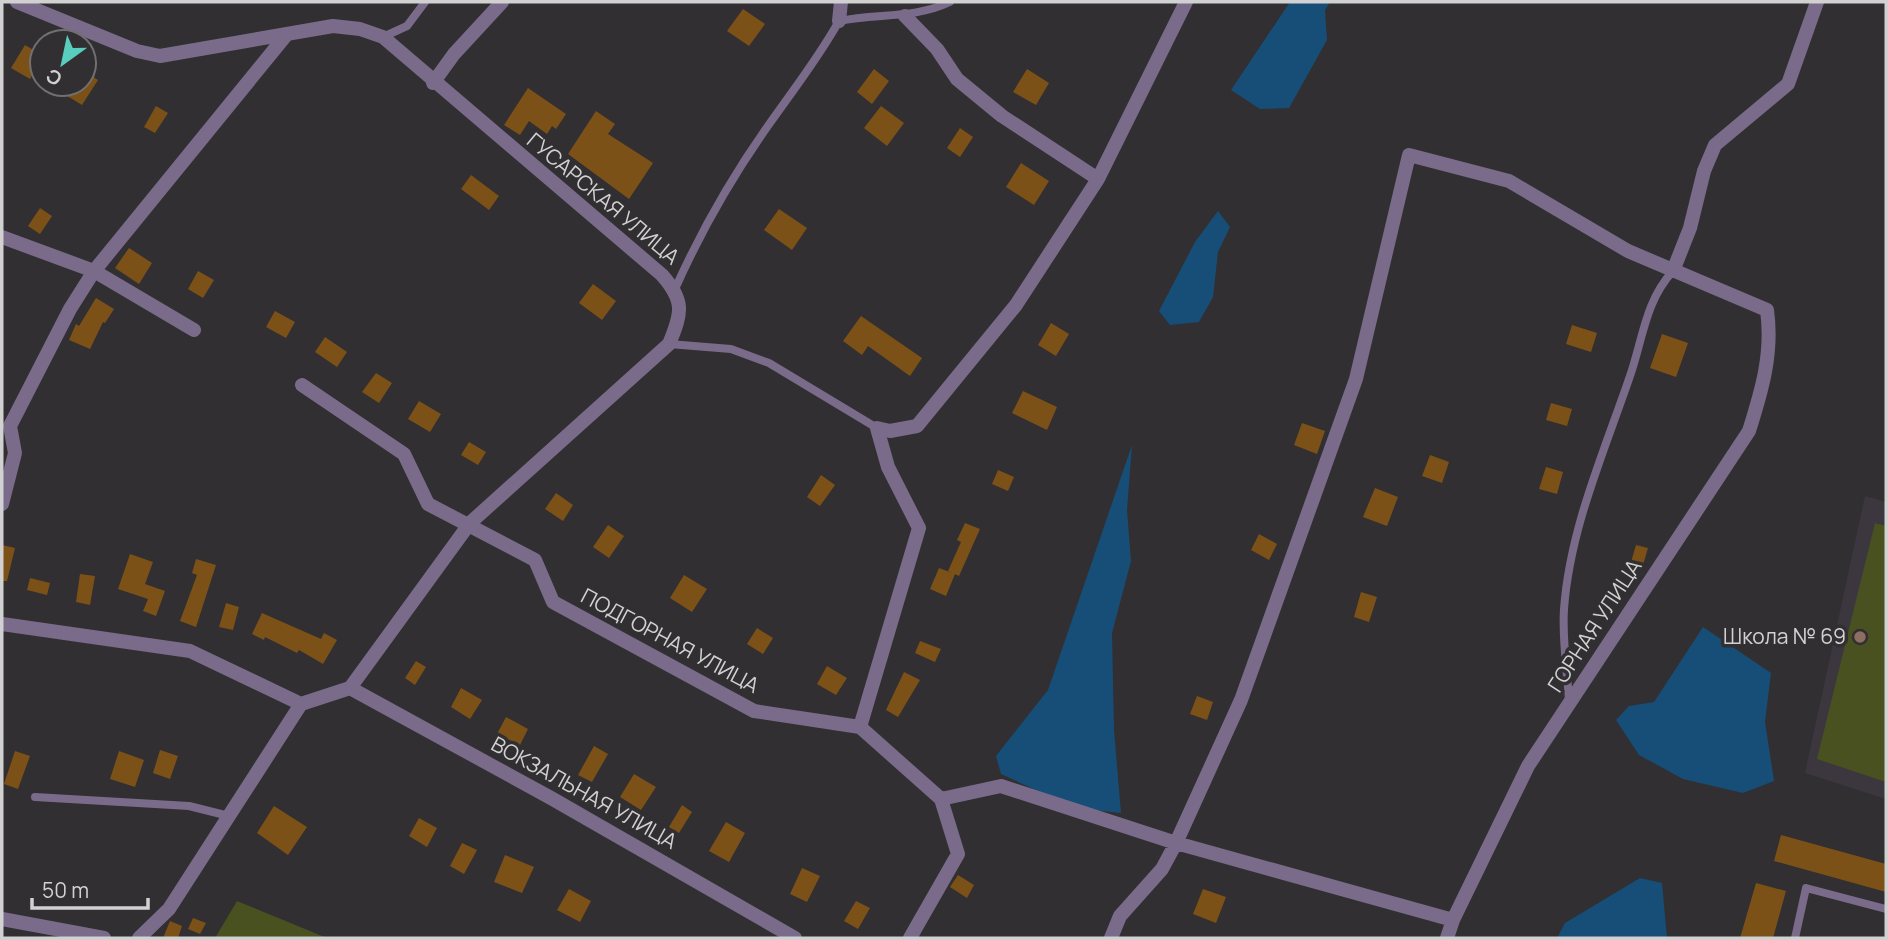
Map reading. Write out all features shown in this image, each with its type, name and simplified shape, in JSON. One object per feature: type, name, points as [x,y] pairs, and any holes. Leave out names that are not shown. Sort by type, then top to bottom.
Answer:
[{"type":"street","points":[[17,2],[137,51],[160,56],[333,26],[359,29],[383,37]]},
{"type":"street","points":[[433,83],[454,54],[502,2]]},
{"type":"street","points":[[839,21],[841,2]]},
{"type":"street","points":[[910,938],[958,854],[941,799],[860,727],[919,528],[888,467],[877,428],[890,431],[917,426],[1016,305],[1098,179],[1186,2]]},
{"type":"street","points":[[1111,938],[1120,916],[1162,869],[1176,844],[1241,700],[1356,379],[1409,155],[1509,181],[1628,251],[1673,271],[1690,228],[1704,171],[1715,145],[1788,84],[1818,2]]},
{"type":"street","points":[[905,16],[937,49],[957,79],[1002,116],[1098,179]]},
{"type":"street","points":[[2,504],[15,453],[6,425],[70,309],[94,271],[287,34]]},
{"type":"street","name":"ГУСАРСКАЯ УЛИЦА","points":[[383,37],[433,83],[662,275],[675,289],[681,315],[669,344]]},
{"type":"street","points":[[2,237],[94,271],[194,330]]},
{"type":"street","name":"ГОРНАЯ УЛИЦА","points":[[1447,938],[1453,920],[1528,766],[1749,431],[1764,384],[1771,336],[1767,310],[1673,271]]},
{"type":"street","points":[[139,938],[169,909],[301,704],[350,688],[470,523],[669,344]]},
{"type":"street","name":"ПОДГОРНАЯ УЛИЦА","points":[[302,385],[404,454],[428,504],[470,523],[535,560],[553,602],[754,711],[860,727]]},
{"type":"street","points":[[2,624],[190,651],[301,704]]},
{"type":"street","name":"ВОКЗАЛЬНАЯ УЛИЦА","points":[[350,688],[551,798],[795,938]]},
{"type":"street","points":[[941,799],[1001,786],[1176,844],[1453,920]]},
{"type":"street","points":[[2,919],[104,938]]},
{"type":"lane","points":[[383,37],[407,26],[425,2]]},
{"type":"lane","points":[[675,289],[698,238],[751,151],[817,61],[839,21],[867,16],[905,16],[928,12],[950,2]]},
{"type":"lane","points":[[1569,703],[1564,610],[1580,520],[1633,368],[1648,311],[1663,282],[1673,271]]},
{"type":"lane","points":[[669,344],[731,349],[769,363],[877,428]]},
{"type":"lane","points":[[35,796],[189,806],[229,816]]},
{"type":"lane","points":[[1795,938],[1806,888],[1886,909]]},
{"type":"shaded area","name":"Школа № 69","points":[[1865,496],[1886,502],[1886,799],[1805,773]]},
{"type":"green space","name":"Школа № 69","points":[[1875,523],[1886,526],[1886,782],[1817,759]]},
{"type":"green space","points":[[237,901],[327,938],[215,938]]},
{"type":"water","points":[[1290,2],[1330,2],[1325,10],[1327,40],[1289,108],[1260,109],[1231,90]]},
{"type":"water","points":[[1218,211],[1230,227],[1218,252],[1213,297],[1199,322],[1170,325],[1159,311],[1195,242]]},
{"type":"water","points":[[1132,445],[1127,510],[1131,561],[1112,633],[1114,730],[1121,813],[1075,808],[1001,774],[996,756],[1048,690]]},
{"type":"water","points":[[1703,627],[1771,673],[1765,722],[1774,781],[1743,793],[1683,779],[1639,755],[1616,720],[1629,706],[1654,702]]},
{"type":"water","points":[[1640,878],[1662,883],[1667,938],[1557,938],[1565,923]]},
{"type":"building","points":[[743,9],[765,24],[749,46],[727,31]]},
{"type":"building","points":[[25,45],[28,47],[28,78],[11,68]]},
{"type":"building","points":[[874,69],[889,81],[872,104],[857,92]]},
{"type":"building","points":[[1027,69],[1049,83],[1036,105],[1013,92]]},
{"type":"building","points":[[528,88],[566,114],[556,129],[552,126],[547,134],[529,121],[520,135],[504,125]]},
{"type":"building","points":[[71,98],[86,98],[82,105]]},
{"type":"building","points":[[156,106],[168,113],[155,133],[144,127]]},
{"type":"building","points":[[881,106],[904,123],[887,146],[864,128]]},
{"type":"building","points":[[596,111],[615,124],[608,134],[653,163],[629,199],[568,154]]},
{"type":"building","points":[[960,128],[973,137],[960,157],[947,148]]},
{"type":"building","points":[[1021,163],[1049,181],[1034,205],[1006,187]]},
{"type":"building","points":[[471,175],[499,196],[489,210],[461,189]]},
{"type":"building","points":[[40,208],[52,216],[40,234],[28,226]]},
{"type":"building","points":[[779,209],[807,228],[792,250],[764,230]]},
{"type":"building","points":[[129,248],[152,263],[139,284],[115,268]]},
{"type":"building","points":[[198,271],[214,280],[203,298],[188,289]]},
{"type":"building","points":[[593,284],[616,301],[602,320],[579,303]]},
{"type":"building","points":[[96,298],[114,309],[105,323],[103,322],[90,349],[69,340],[76,324],[79,326]]},
{"type":"building","points":[[275,311],[295,322],[286,338],[266,327]]},
{"type":"building","points":[[861,316],[922,358],[910,376],[868,346],[862,355],[843,341]]},
{"type":"building","points":[[1051,323],[1069,334],[1056,356],[1038,345]]},
{"type":"building","points":[[1572,325],[1597,333],[1591,352],[1566,344]]},
{"type":"building","points":[[1662,334],[1688,343],[1676,377],[1650,368]]},
{"type":"building","points":[[325,337],[347,352],[337,367],[315,352]]},
{"type":"building","points":[[376,373],[392,383],[379,403],[362,392]]},
{"type":"building","points":[[1023,391],[1057,407],[1047,430],[1012,413]]},
{"type":"building","points":[[419,401],[441,414],[430,432],[408,419]]},
{"type":"building","points":[[1551,403],[1572,409],[1567,426],[1546,420]]},
{"type":"building","points":[[1302,423],[1325,431],[1317,454],[1294,445]]},
{"type":"building","points":[[469,442],[486,452],[478,465],[461,455]]},
{"type":"building","points":[[1430,455],[1449,462],[1442,483],[1422,476]]},
{"type":"building","points":[[1546,467],[1563,472],[1557,494],[1539,489]]},
{"type":"building","points":[[998,470],[1014,477],[1008,491],[992,484]]},
{"type":"building","points":[[821,475],[835,485],[820,506],[807,497]]},
{"type":"building","points":[[1375,488],[1398,497],[1387,526],[1363,517]]},
{"type":"building","points":[[556,493],[573,505],[563,521],[545,509]]},
{"type":"building","points":[[965,523],[980,529],[959,576],[948,571],[961,542],[957,540]]},
{"type":"building","points":[[608,525],[624,536],[609,558],[593,547]]},
{"type":"building","points":[[1259,534],[1277,544],[1269,560],[1251,550]]},
{"type":"building","points":[[2,545],[15,548],[7,581],[2,581]]},
{"type":"building","points":[[1636,545],[1648,548],[1643,565],[1631,562]]},
{"type":"building","points":[[130,554],[153,562],[145,584],[165,591],[156,616],[143,611],[148,599],[118,589]]},
{"type":"building","points":[[196,559],[216,565],[196,627],[180,621],[197,575],[192,573]]},
{"type":"building","points":[[939,568],[955,574],[946,596],[930,589]]},
{"type":"building","points":[[80,574],[95,576],[90,605],[76,602]]},
{"type":"building","points":[[684,575],[707,589],[692,612],[670,598]]},
{"type":"building","points":[[30,578],[50,583],[47,595],[27,590]]},
{"type":"building","points":[[1361,592],[1377,597],[1369,622],[1354,617]]},
{"type":"building","points":[[226,603],[239,607],[233,630],[219,627]]},
{"type":"building","points":[[262,613],[321,639],[324,633],[337,640],[323,664],[299,650],[297,653],[265,637],[264,640],[252,634]]},
{"type":"building","points":[[757,628],[773,638],[763,654],[747,644]]},
{"type":"building","points":[[920,641],[941,649],[935,662],[915,653]]},
{"type":"building","points":[[416,661],[426,667],[415,685],[405,678]]},
{"type":"building","points":[[827,666],[847,678],[836,695],[817,684]]},
{"type":"building","points":[[904,672],[920,680],[898,717],[886,710]]},
{"type":"building","points":[[461,688],[482,700],[470,719],[451,707]]},
{"type":"building","points":[[1197,696],[1213,702],[1207,720],[1190,714]]},
{"type":"building","points":[[506,717],[528,729],[520,745],[497,734]]},
{"type":"building","points":[[594,746],[608,754],[592,782],[578,775]]},
{"type":"building","points":[[160,750],[178,756],[170,779],[153,773]]},
{"type":"building","points":[[15,751],[30,756],[18,789],[4,784]]},
{"type":"building","points":[[119,751],[144,760],[135,787],[110,779]]},
{"type":"building","points":[[634,774],[656,787],[641,810],[620,797]]},
{"type":"building","points":[[682,805],[692,812],[679,833],[669,827]]},
{"type":"building","points":[[274,806],[307,827],[288,855],[257,833]]},
{"type":"building","points":[[419,818],[437,828],[427,847],[409,836]]},
{"type":"building","points":[[726,822],[745,833],[729,862],[709,851]]},
{"type":"building","points":[[1781,835],[1886,864],[1886,892],[1774,861]]},
{"type":"building","points":[[462,843],[477,850],[464,874],[450,866]]},
{"type":"building","points":[[505,855],[534,867],[522,893],[494,882]]},
{"type":"building","points":[[802,868],[820,876],[807,902],[790,894]]},
{"type":"building","points":[[958,875],[974,885],[967,898],[950,887]]},
{"type":"building","points":[[1756,883],[1786,891],[1773,938],[1740,938]]},
{"type":"building","points":[[569,889],[591,901],[580,922],[557,910]]},
{"type":"building","points":[[1203,889],[1226,897],[1216,923],[1193,914]]},
{"type":"building","points":[[856,901],[870,908],[858,929],[844,921]]},
{"type":"building","points":[[193,918],[206,923],[200,934],[188,929]]},
{"type":"building","points":[[170,921],[182,926],[178,938],[163,938]]},
{"type":"place","name":"Школа № 69","points":[[1860,637]]}]
